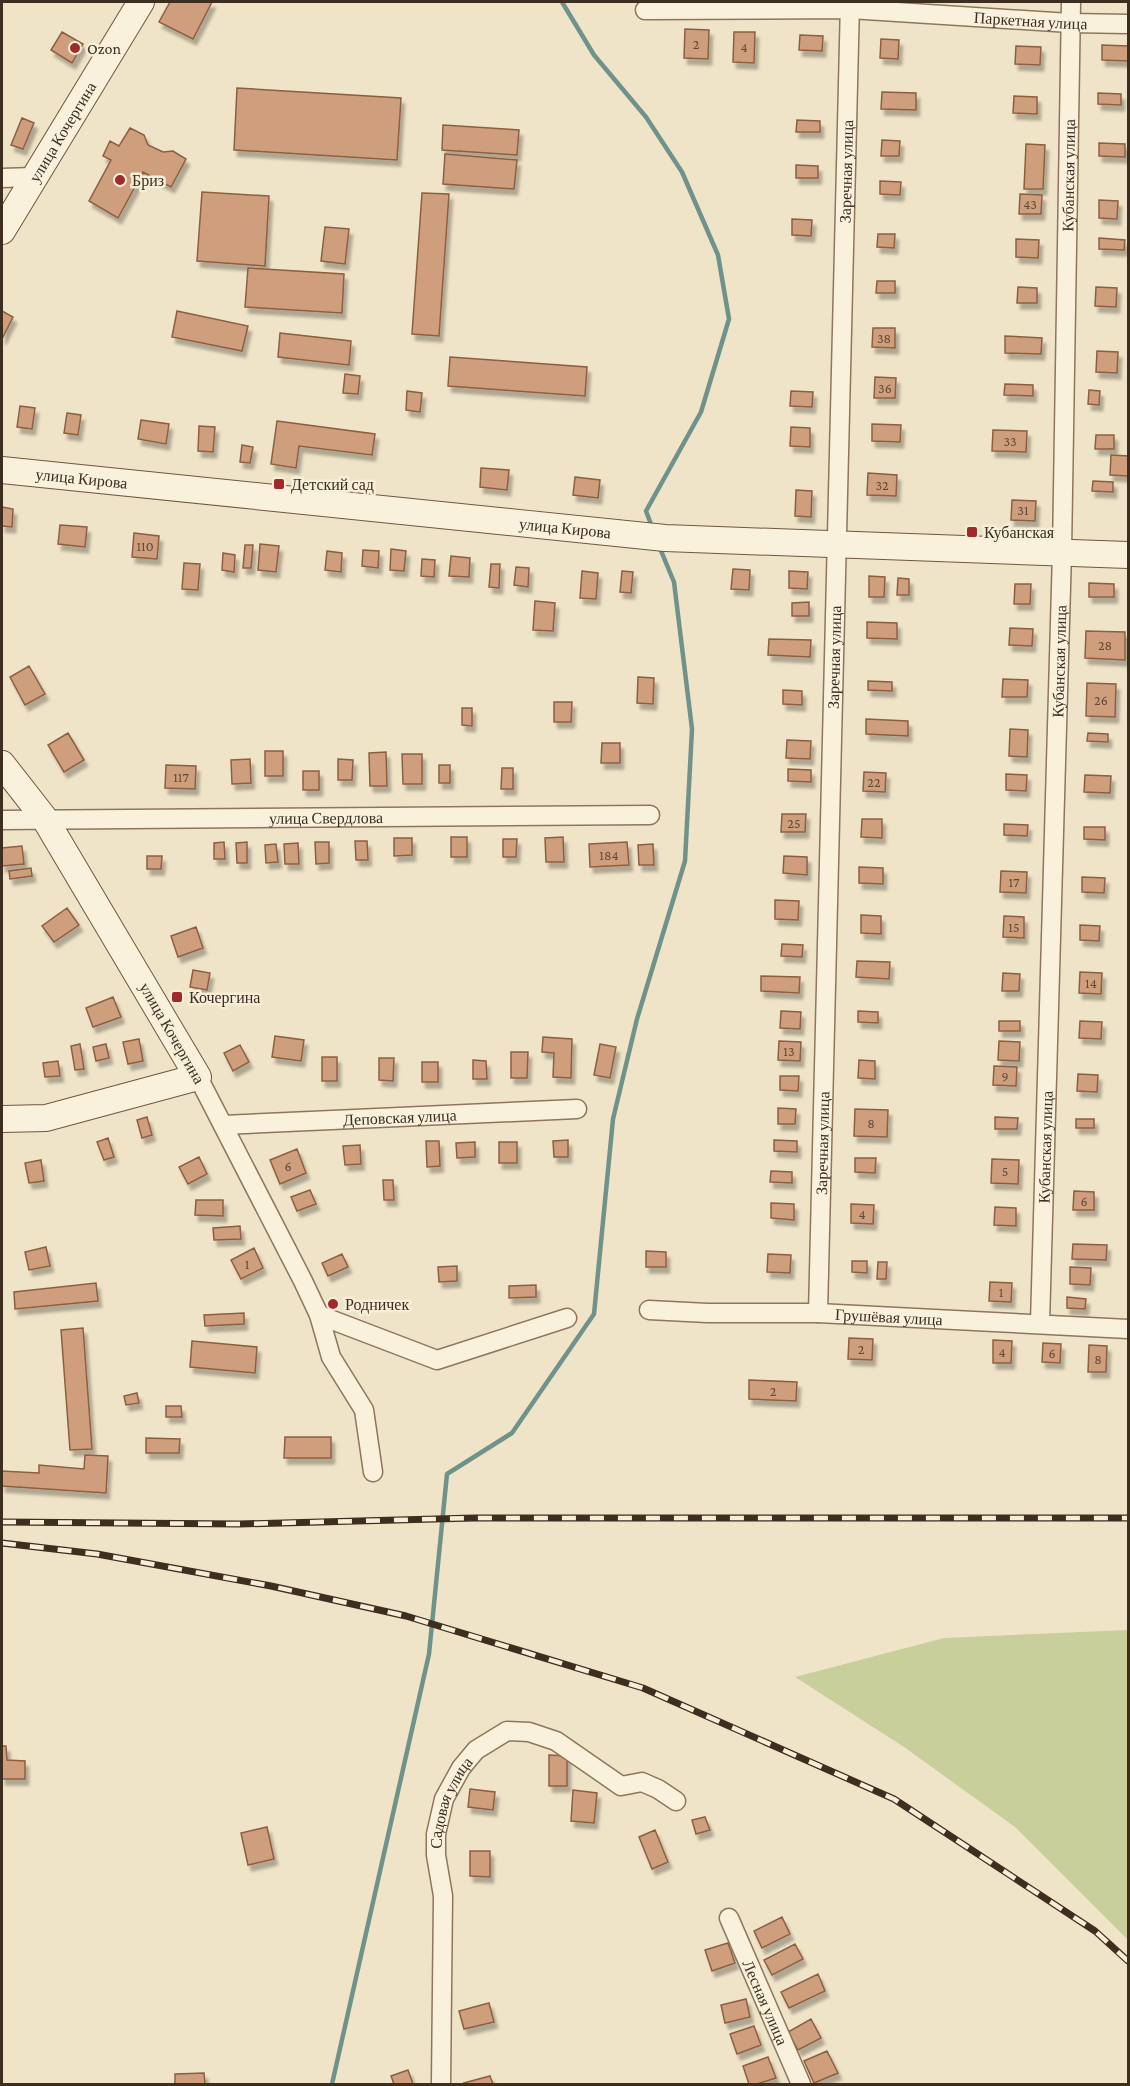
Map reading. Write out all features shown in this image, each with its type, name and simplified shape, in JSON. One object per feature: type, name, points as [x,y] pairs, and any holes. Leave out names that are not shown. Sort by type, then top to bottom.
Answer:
[{"type":"street","name":"улица Кочергина","points":[[2,231],[141,2]]},
{"type":"street","name":"Кубанская улица","points":[[1040,1323],[1062,552],[1071,2]]},
{"type":"street","name":"Паркетная улица","points":[[645,10],[850,5],[1070,23],[1128,24]]},
{"type":"street","name":"Заречная улица","points":[[818,1313],[850,5]]},
{"type":"street","points":[[2,177],[33,177]]},
{"type":"street","name":"улица Кирова","points":[[2,470],[666,538],[1128,555]]},
{"type":"street","name":"улица Кочергина","points":[[2,764],[45,819],[198,1077],[319,1315],[331,1357],[364,1410],[373,1472]]},
{"type":"street","name":"улица Свердлова","points":[[2,820],[650,815]]},
{"type":"street","points":[[2,1119],[46,1118],[198,1077]]},
{"type":"street","name":"Деповская улица","points":[[223,1125],[577,1109]]},
{"type":"street","name":"Грушёвая улица","points":[[649,1310],[707,1313],[818,1313],[1128,1329]]},
{"type":"street","points":[[319,1315],[438,1360],[567,1318]]},
{"type":"street","name":"Садовая улица","points":[[441,2085],[443,1896],[436,1855],[436,1834],[444,1799],[461,1768],[476,1750],[507,1731],[529,1732],[556,1741],[621,1786],[642,1782],[676,1801]]},
{"type":"street","name":"Лесная улица","points":[[729,1918],[801,2085]]},
{"type":"green space","points":[[1128,1630],[1128,1940],[1015,1827],[904,1747],[795,1677],[944,1638]]},
{"type":"building","points":[[170,2],[212,2],[193,39],[159,22]]},
{"type":"building","points":[[685,29],[709,30],[708,59],[684,58]]},
{"type":"building","points":[[62,32],[83,44],[72,63],[51,50]]},
{"type":"building","points":[[734,32],[755,32],[754,63],[733,62]]},
{"type":"building","points":[[800,35],[823,36],[822,51],[799,50]]},
{"type":"building","points":[[881,39],[899,40],[898,59],[880,58]]},
{"type":"building","points":[[1102,45],[1128,46],[1128,61],[1102,60]]},
{"type":"building","points":[[1016,46],[1041,47],[1040,65],[1015,64]]},
{"type":"building","points":[[237,88],[401,98],[397,160],[234,150]]},
{"type":"building","points":[[882,92],[916,93],[916,110],[881,109]]},
{"type":"building","points":[[1098,93],[1121,94],[1121,105],[1098,104]]},
{"type":"building","points":[[1014,96],[1037,97],[1037,114],[1013,113]]},
{"type":"building","points":[[22,118],[34,123],[23,149],[11,145]]},
{"type":"building","points":[[797,120],[820,121],[820,132],[796,132]]},
{"type":"building","points":[[443,125],[519,130],[517,155],[442,150]]},
{"type":"building","name":"Бриз","points":[[130,128],[144,135],[148,145],[163,152],[173,151],[186,159],[171,187],[143,172],[118,218],[89,201],[111,160],[103,156],[110,141],[119,146]]},
{"type":"building","points":[[882,140],[900,141],[899,156],[881,156]]},
{"type":"building","points":[[1099,143],[1125,144],[1125,157],[1099,156]]},
{"type":"building","points":[[1026,144],[1045,145],[1043,189],[1024,189]]},
{"type":"building","points":[[445,154],[517,160],[514,189],[443,184]]},
{"type":"building","points":[[796,165],[818,166],[818,178],[796,178]]},
{"type":"building","points":[[880,181],[901,182],[900,195],[880,194]]},
{"type":"building","points":[[202,192],[269,196],[265,266],[197,261]]},
{"type":"building","points":[[422,193],[449,194],[439,336],[412,334]]},
{"type":"building","points":[[1020,194],[1042,195],[1041,214],[1019,214]]},
{"type":"building","points":[[1099,200],[1118,201],[1117,219],[1099,218]]},
{"type":"building","points":[[792,219],[812,220],[811,236],[792,235]]},
{"type":"building","points":[[325,227],[349,229],[345,264],[321,261]]},
{"type":"building","points":[[878,234],[895,234],[894,248],[877,247]]},
{"type":"building","points":[[1099,238],[1125,240],[1124,250],[1099,249]]},
{"type":"building","points":[[1016,239],[1039,240],[1038,258],[1016,257]]},
{"type":"building","points":[[248,268],[344,274],[342,313],[245,307]]},
{"type":"building","points":[[877,281],[895,281],[895,293],[876,293]]},
{"type":"building","points":[[1018,287],[1037,288],[1037,303],[1017,303]]},
{"type":"building","points":[[1096,287],[1117,288],[1116,307],[1095,306]]},
{"type":"building","points":[[2,311],[13,317],[2,339]]},
{"type":"building","points":[[177,311],[248,326],[242,351],[172,337]]},
{"type":"building","points":[[873,328],[895,328],[895,348],[872,347]]},
{"type":"building","points":[[280,333],[351,341],[349,365],[278,357]]},
{"type":"building","points":[[1005,336],[1042,338],[1041,354],[1005,353]]},
{"type":"building","points":[[1097,351],[1118,352],[1117,373],[1096,372]]},
{"type":"building","points":[[450,357],[587,367],[585,396],[448,386]]},
{"type":"building","points":[[345,374],[360,376],[358,394],[343,393]]},
{"type":"building","points":[[875,377],[896,378],[895,398],[874,398]]},
{"type":"building","points":[[1005,384],[1033,385],[1033,396],[1004,395]]},
{"type":"building","points":[[1089,390],[1100,391],[1099,405],[1088,404]]},
{"type":"building","points":[[407,391],[422,393],[420,412],[406,410]]},
{"type":"building","points":[[791,391],[813,392],[812,407],[790,406]]},
{"type":"building","points":[[20,406],[35,408],[32,429],[17,427]]},
{"type":"building","points":[[67,413],[81,415],[78,435],[64,433]]},
{"type":"building","points":[[141,420],[169,424],[166,444],[138,439]]},
{"type":"building","points":[[277,421],[375,434],[372,455],[299,446],[296,468],[271,464]]},
{"type":"building","points":[[872,424],[901,425],[900,442],[872,441]]},
{"type":"building","points":[[199,426],[215,427],[213,452],[198,451]]},
{"type":"building","points":[[791,427],[810,428],[810,447],[790,446]]},
{"type":"building","points":[[993,430],[1027,431],[1026,452],[992,451]]},
{"type":"building","points":[[1096,435],[1114,435],[1114,449],[1095,449]]},
{"type":"building","points":[[242,445],[253,447],[250,463],[240,462]]},
{"type":"building","points":[[1111,455],[1128,456],[1128,476],[1110,475]]},
{"type":"building","points":[[481,468],[509,470],[507,490],[480,487]]},
{"type":"building","points":[[868,473],[897,475],[896,496],[867,495]]},
{"type":"building","points":[[575,477],[600,480],[598,498],[573,495]]},
{"type":"building","points":[[1093,481],[1113,482],[1113,492],[1092,491]]},
{"type":"building","points":[[796,490],[812,491],[811,517],[795,516]]},
{"type":"building","points":[[1012,500],[1036,501],[1035,521],[1011,520]]},
{"type":"building","points":[[2,507],[13,509],[12,527],[2,526]]},
{"type":"building","points":[[60,525],[87,527],[85,547],[58,544]]},
{"type":"building","points":[[134,533],[159,536],[157,559],[132,557]]},
{"type":"building","points":[[260,544],[279,546],[276,572],[258,570]]},
{"type":"building","points":[[245,545],[253,545],[251,568],[243,568]]},
{"type":"building","points":[[391,549],[406,551],[404,571],[390,570]]},
{"type":"building","points":[[363,550],[379,551],[378,568],[362,566]]},
{"type":"building","points":[[327,551],[342,553],[341,572],[325,570]]},
{"type":"building","points":[[223,553],[235,555],[234,572],[222,570]]},
{"type":"building","points":[[451,556],[470,558],[469,577],[449,576]]},
{"type":"building","points":[[422,559],[435,560],[434,577],[421,576]]},
{"type":"building","points":[[184,563],[200,564],[198,590],[182,589]]},
{"type":"building","points":[[491,564],[500,564],[499,588],[489,587]]},
{"type":"building","points":[[516,567],[529,568],[528,587],[514,585]]},
{"type":"building","points":[[733,569],[750,570],[749,590],[731,589]]},
{"type":"building","points":[[582,571],[598,573],[596,599],[580,598]]},
{"type":"building","points":[[622,571],[633,572],[631,593],[620,592]]},
{"type":"building","points":[[789,571],[808,572],[807,589],[789,588]]},
{"type":"building","points":[[869,576],[885,577],[884,597],[869,597]]},
{"type":"building","points":[[898,578],[909,579],[909,595],[897,595]]},
{"type":"building","points":[[1089,583],[1114,584],[1114,597],[1089,597]]},
{"type":"building","points":[[1015,584],[1031,584],[1030,604],[1014,604]]},
{"type":"building","points":[[535,601],[555,603],[553,631],[533,630]]},
{"type":"building","points":[[809,602],[809,616],[792,616],[792,603]]},
{"type":"building","points":[[867,622],[897,623],[897,639],[867,638]]},
{"type":"building","points":[[1010,628],[1033,629],[1032,646],[1009,645]]},
{"type":"building","points":[[1086,631],[1125,632],[1125,660],[1085,658]]},
{"type":"building","points":[[769,639],[811,640],[810,657],[768,655]]},
{"type":"building","points":[[29,666],[45,694],[25,705],[10,677]]},
{"type":"building","points":[[638,677],[654,678],[653,704],[637,703]]},
{"type":"building","points":[[1003,679],[1028,680],[1027,697],[1002,697]]},
{"type":"building","points":[[868,681],[892,682],[892,691],[868,690]]},
{"type":"building","points":[[1087,683],[1116,684],[1115,717],[1086,716]]},
{"type":"building","points":[[783,690],[802,691],[802,705],[783,704]]},
{"type":"building","points":[[554,702],[572,702],[571,722],[554,722]]},
{"type":"building","points":[[462,708],[472,708],[472,726],[462,725]]},
{"type":"building","points":[[866,719],[908,721],[908,736],[866,734]]},
{"type":"building","points":[[1010,729],[1028,730],[1027,757],[1009,756]]},
{"type":"building","points":[[68,733],[84,760],[64,772],[48,745]]},
{"type":"building","points":[[1088,733],[1108,734],[1108,742],[1087,741]]},
{"type":"building","points":[[787,740],[811,741],[810,759],[786,758]]},
{"type":"building","points":[[602,743],[620,743],[620,763],[601,763]]},
{"type":"building","points":[[265,751],[283,751],[283,776],[265,776]]},
{"type":"building","points":[[386,752],[387,786],[370,786],[369,753]]},
{"type":"building","points":[[402,754],[422,754],[422,784],[403,784]]},
{"type":"building","points":[[250,759],[251,783],[232,784],[231,760]]},
{"type":"building","points":[[338,759],[353,760],[352,780],[338,780]]},
{"type":"building","points":[[166,765],[196,766],[195,789],[165,788]]},
{"type":"building","points":[[439,765],[450,765],[450,783],[439,783]]},
{"type":"building","points":[[502,768],[513,768],[513,789],[501,789]]},
{"type":"building","points":[[788,769],[811,770],[811,782],[788,781]]},
{"type":"building","points":[[303,771],[319,771],[319,790],[303,790]]},
{"type":"building","points":[[864,772],[886,773],[885,792],[863,791]]},
{"type":"building","points":[[1006,774],[1027,775],[1026,791],[1006,790]]},
{"type":"building","points":[[1085,775],[1111,776],[1110,793],[1084,792]]},
{"type":"building","points":[[782,814],[806,814],[805,832],[781,832]]},
{"type":"building","points":[[862,819],[882,819],[882,838],[861,837]]},
{"type":"building","points":[[1004,824],[1028,825],[1027,836],[1004,835]]},
{"type":"building","points":[[1084,827],[1105,827],[1105,840],[1084,839]]},
{"type":"building","points":[[451,837],[467,837],[467,857],[451,857]]},
{"type":"building","points":[[563,837],[564,862],[546,862],[545,838]]},
{"type":"building","points":[[394,838],[412,838],[412,855],[394,856]]},
{"type":"building","points":[[503,839],[517,839],[516,857],[503,857]]},
{"type":"building","points":[[355,841],[367,841],[368,860],[356,860]]},
{"type":"building","points":[[224,842],[225,859],[214,859],[214,843]]},
{"type":"building","points":[[247,842],[247,863],[237,863],[236,843]]},
{"type":"building","points":[[315,842],[329,842],[329,863],[316,864]]},
{"type":"building","points":[[627,842],[629,865],[590,867],[589,844]]},
{"type":"building","points":[[298,843],[299,864],[285,864],[284,844]]},
{"type":"building","points":[[276,844],[278,862],[266,863],[265,845]]},
{"type":"building","points":[[653,844],[654,865],[639,865],[638,845]]},
{"type":"building","points":[[22,846],[24,864],[2,866],[2,848]]},
{"type":"building","points":[[147,856],[162,856],[161,869],[147,869]]},
{"type":"building","points":[[784,856],[807,857],[807,875],[783,873]]},
{"type":"building","points":[[859,867],[883,868],[883,884],[859,883]]},
{"type":"building","points":[[31,868],[32,876],[10,879],[9,871]]},
{"type":"building","points":[[1001,871],[1027,872],[1026,893],[1000,892]]},
{"type":"building","points":[[1082,877],[1105,878],[1104,893],[1082,892]]},
{"type":"building","points":[[775,900],[799,901],[798,920],[775,919]]},
{"type":"building","points":[[67,908],[79,925],[54,942],[42,926]]},
{"type":"building","points":[[861,915],[881,916],[881,934],[861,933]]},
{"type":"building","points":[[1004,916],[1024,917],[1024,938],[1003,937]]},
{"type":"building","points":[[1080,925],[1100,926],[1099,941],[1080,940]]},
{"type":"building","points":[[196,927],[203,948],[178,957],[171,936]]},
{"type":"building","points":[[782,944],[803,945],[802,957],[781,956]]},
{"type":"building","points":[[857,961],[890,962],[889,979],[856,977]]},
{"type":"building","points":[[193,970],[210,973],[207,990],[190,987]]},
{"type":"building","points":[[1080,972],[1102,973],[1101,994],[1079,993]]},
{"type":"building","points":[[1003,973],[1020,974],[1019,991],[1002,991]]},
{"type":"building","points":[[761,976],[800,977],[799,993],[761,991]]},
{"type":"building","points":[[113,997],[121,1017],[93,1027],[86,1008]]},
{"type":"building","points":[[781,1011],[801,1012],[800,1029],[780,1028]]},
{"type":"building","points":[[858,1011],[878,1012],[878,1023],[858,1022]]},
{"type":"building","points":[[999,1021],[1020,1021],[1020,1031],[999,1031]]},
{"type":"building","points":[[1080,1021],[1102,1022],[1101,1039],[1079,1038]]},
{"type":"building","points":[[275,1036],[304,1040],[301,1061],[272,1057]]},
{"type":"building","points":[[543,1037],[572,1039],[571,1078],[553,1077],[554,1053],[542,1052]]},
{"type":"building","points":[[139,1039],[143,1061],[128,1064],[123,1042]]},
{"type":"building","points":[[779,1041],[801,1042],[800,1061],[778,1060]]},
{"type":"building","points":[[999,1041],[1020,1042],[1019,1061],[998,1060]]},
{"type":"building","points":[[80,1044],[84,1069],[75,1070],[71,1046]]},
{"type":"building","points":[[106,1044],[109,1058],[96,1061],[93,1047]]},
{"type":"building","points":[[600,1044],[616,1047],[610,1078],[594,1075]]},
{"type":"building","points":[[240,1045],[249,1062],[233,1071],[224,1053]]},
{"type":"building","points":[[511,1052],[528,1052],[527,1078],[511,1078]]},
{"type":"building","points":[[322,1057],[337,1057],[337,1081],[322,1081]]},
{"type":"building","points":[[379,1058],[394,1058],[393,1081],[379,1080]]},
{"type":"building","points":[[473,1060],[486,1061],[487,1079],[473,1079]]},
{"type":"building","points":[[859,1060],[875,1061],[875,1079],[858,1078]]},
{"type":"building","points":[[58,1061],[60,1076],[45,1077],[43,1063]]},
{"type":"building","points":[[422,1062],[438,1062],[438,1082],[422,1082]]},
{"type":"building","points":[[994,1066],[1017,1067],[1016,1086],[993,1085]]},
{"type":"building","points":[[1078,1074],[1098,1075],[1097,1092],[1077,1091]]},
{"type":"building","points":[[780,1076],[799,1076],[798,1091],[780,1090]]},
{"type":"building","points":[[778,1108],[796,1109],[795,1124],[778,1124]]},
{"type":"building","points":[[855,1109],[888,1110],[887,1137],[854,1136]]},
{"type":"building","points":[[147,1117],[152,1135],[142,1138],[137,1120]]},
{"type":"building","points":[[995,1117],[1018,1118],[1017,1129],[995,1129]]},
{"type":"building","points":[[1076,1119],[1094,1119],[1094,1128],[1076,1128]]},
{"type":"building","points":[[108,1138],[114,1157],[104,1160],[97,1142]]},
{"type":"building","points":[[568,1140],[568,1157],[554,1157],[553,1141]]},
{"type":"building","points":[[774,1140],[797,1141],[797,1152],[774,1151]]},
{"type":"building","points":[[426,1141],[439,1141],[440,1166],[427,1167]]},
{"type":"building","points":[[475,1142],[475,1157],[457,1158],[456,1143]]},
{"type":"building","points":[[499,1142],[517,1142],[517,1163],[499,1163]]},
{"type":"building","points":[[360,1145],[361,1164],[345,1165],[343,1146]]},
{"type":"building","points":[[297,1149],[306,1173],[280,1184],[270,1160]]},
{"type":"building","points":[[199,1157],[207,1174],[188,1184],[179,1167]]},
{"type":"building","points":[[855,1158],[876,1158],[875,1173],[855,1172]]},
{"type":"building","points":[[992,1159],[1019,1160],[1018,1184],[991,1183]]},
{"type":"building","points":[[41,1160],[44,1181],[29,1183],[25,1163]]},
{"type":"building","points":[[771,1171],[792,1172],[792,1183],[770,1182]]},
{"type":"building","points":[[383,1180],[393,1180],[394,1200],[384,1200]]},
{"type":"building","points":[[310,1190],[316,1204],[297,1211],[291,1197]]},
{"type":"building","points":[[1074,1191],[1094,1192],[1094,1210],[1073,1210]]},
{"type":"building","points":[[196,1200],[223,1200],[223,1216],[195,1215]]},
{"type":"building","points":[[771,1203],[794,1204],[794,1220],[771,1218]]},
{"type":"building","points":[[851,1204],[874,1205],[873,1224],[851,1223]]},
{"type":"building","points":[[995,1207],[1016,1208],[1016,1226],[994,1225]]},
{"type":"building","points":[[240,1226],[241,1239],[214,1240],[213,1228]]},
{"type":"building","points":[[1073,1244],[1107,1245],[1106,1260],[1072,1259]]},
{"type":"building","points":[[46,1247],[50,1266],[29,1270],[25,1252]]},
{"type":"building","points":[[254,1248],[263,1268],[241,1279],[231,1260]]},
{"type":"building","points":[[646,1251],[666,1252],[666,1267],[646,1267]]},
{"type":"building","points":[[342,1254],[348,1267],[328,1276],[322,1263]]},
{"type":"building","points":[[768,1254],[791,1255],[790,1273],[767,1272]]},
{"type":"building","points":[[852,1261],[867,1261],[867,1273],[852,1272]]},
{"type":"building","points":[[878,1262],[887,1262],[886,1279],[877,1279]]},
{"type":"building","points":[[457,1266],[457,1281],[439,1282],[438,1267]]},
{"type":"building","points":[[1070,1267],[1091,1268],[1090,1285],[1070,1284]]},
{"type":"building","points":[[990,1282],[1012,1283],[1011,1302],[989,1301]]},
{"type":"building","points":[[96,1283],[98,1301],[15,1309],[14,1292]]},
{"type":"building","points":[[536,1285],[536,1297],[509,1298],[509,1286]]},
{"type":"building","points":[[1067,1297],[1086,1299],[1085,1309],[1067,1308]]},
{"type":"building","points":[[244,1313],[244,1324],[205,1326],[204,1315]]},
{"type":"building","points":[[83,1328],[92,1449],[70,1450],[61,1330]]},
{"type":"building","points":[[849,1338],[873,1339],[872,1360],[848,1359]]},
{"type":"building","points":[[993,1340],[1012,1341],[1011,1363],[993,1363]]},
{"type":"building","points":[[192,1341],[257,1347],[255,1373],[190,1367]]},
{"type":"building","points":[[1043,1343],[1061,1344],[1060,1363],[1042,1362]]},
{"type":"building","points":[[1089,1345],[1107,1346],[1106,1372],[1088,1372]]},
{"type":"building","points":[[749,1380],[797,1382],[796,1401],[749,1399]]},
{"type":"building","points":[[137,1393],[139,1403],[126,1405],[124,1396]]},
{"type":"building","points":[[166,1406],[181,1406],[182,1417],[166,1417]]},
{"type":"building","points":[[285,1437],[331,1437],[331,1458],[284,1458]]},
{"type":"building","points":[[146,1438],[180,1439],[179,1453],[146,1453]]},
{"type":"building","points":[[85,1455],[108,1456],[106,1493],[2,1486],[2,1471],[39,1473],[39,1465],[84,1469]]},
{"type":"building","points":[[2,1746],[6,1746],[7,1760],[25,1761],[25,1779],[2,1779]]},
{"type":"building","points":[[549,1755],[567,1756],[567,1786],[549,1786]]},
{"type":"building","points":[[470,1789],[495,1792],[493,1810],[468,1807]]},
{"type":"building","points":[[573,1790],[597,1793],[594,1823],[571,1821]]},
{"type":"building","points":[[705,1817],[710,1830],[696,1834],[692,1820]]},
{"type":"building","points":[[267,1827],[274,1859],[248,1865],[241,1833]]},
{"type":"building","points":[[655,1830],[668,1862],[652,1869],[639,1837]]},
{"type":"building","points":[[470,1851],[490,1851],[490,1877],[470,1876]]},
{"type":"building","points":[[782,1917],[790,1934],[762,1948],[754,1931]]},
{"type":"building","points":[[728,1943],[735,1963],[712,1971],[705,1950]]},
{"type":"building","points":[[795,1944],[803,1959],[772,1975],[764,1960]]},
{"type":"building","points":[[818,1974],[825,1991],[789,2008],[781,1992]]},
{"type":"building","points":[[746,1999],[750,2017],[725,2023],[721,2005]]},
{"type":"building","points":[[489,2003],[494,2022],[464,2029],[459,2011]]},
{"type":"building","points":[[811,2019],[821,2038],[798,2050],[788,2032]]},
{"type":"building","points":[[754,2026],[761,2045],[737,2054],[730,2034]]},
{"type":"building","points":[[827,2051],[838,2073],[814,2083],[804,2061]]},
{"type":"building","points":[[768,2057],[776,2078],[749,2084],[743,2066]]},
{"type":"building","points":[[408,2070],[413,2084],[394,2084],[391,2076]]},
{"type":"building","points":[[204,2073],[205,2084],[175,2084],[175,2074]]},
{"type":"building","points":[[490,2076],[493,2084],[464,2083]]},
{"type":"waterway","points":[[562,2],[594,55],[646,117],[682,172],[718,255],[729,319],[701,412],[646,511],[652,527]]},
{"type":"waterway","points":[[332,2084],[429,1654],[447,1474],[512,1433],[594,1314],[613,1119],[637,1019],[685,861],[692,729],[674,582],[659,546]]},
{"type":"railway","points":[[2,1522],[240,1524],[474,1518],[1128,1518]]},
{"type":"railway","points":[[2,1543],[97,1554],[271,1586],[406,1616],[643,1688],[894,1799],[1095,1931],[1128,1961]]},
{"type":"place","name":"Ozon","points":[[75,48]]},
{"type":"place","name":"Бриз","points":[[120,180]]},
{"type":"place","name":"Детский сад","points":[[279,484]]},
{"type":"place","name":"Кубанская","points":[[972,532]]},
{"type":"place","name":"Кочергина","points":[[177,997]]},
{"type":"place","name":"Родничек","points":[[333,1304]]}]
